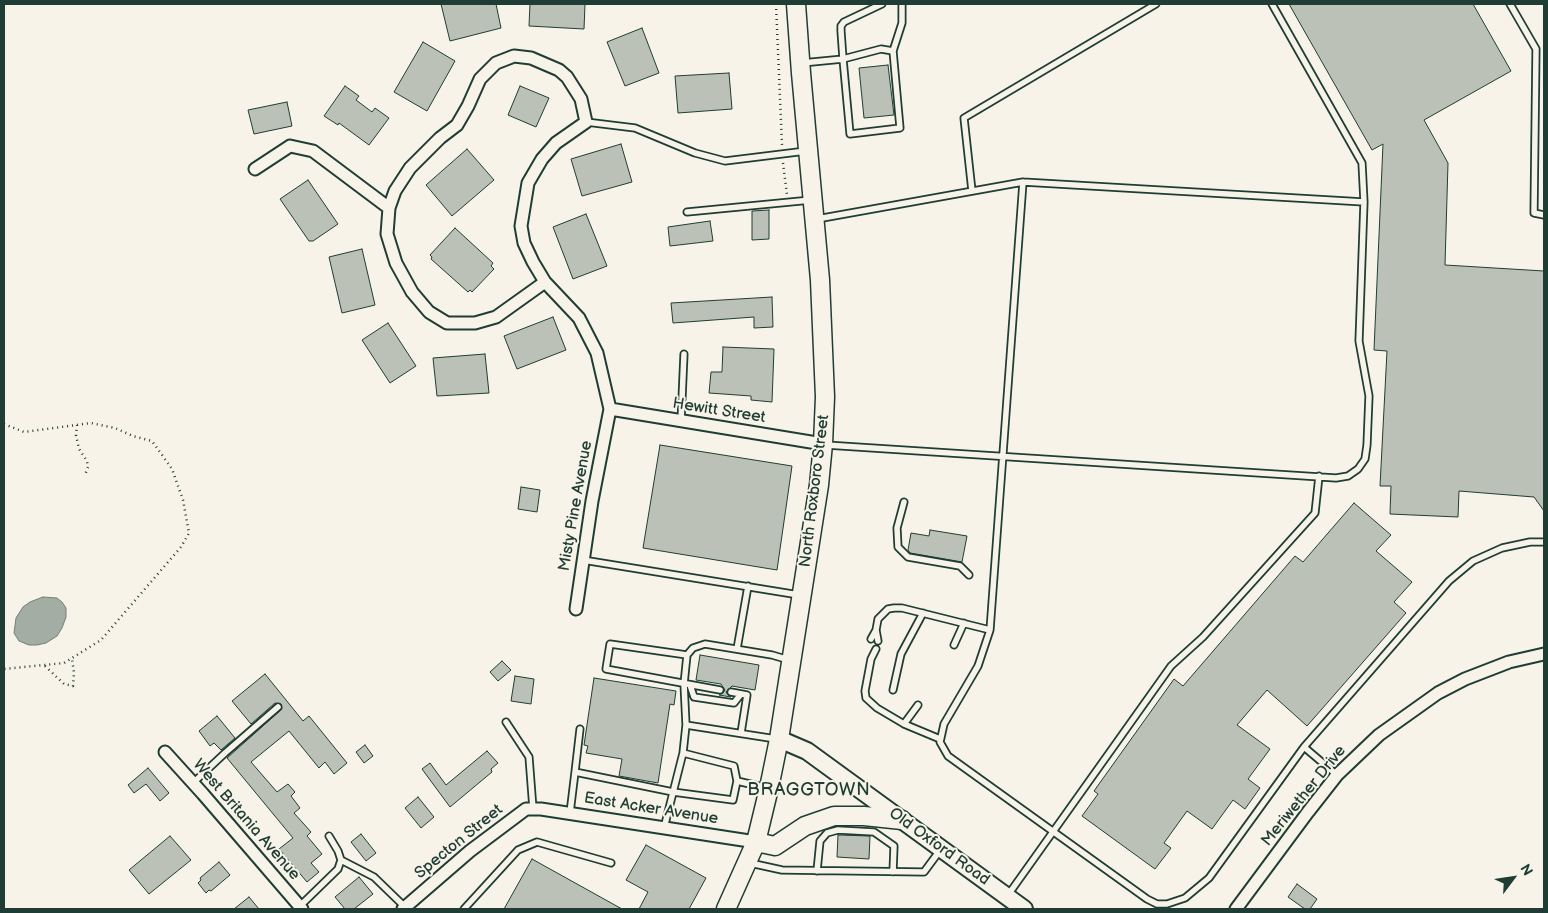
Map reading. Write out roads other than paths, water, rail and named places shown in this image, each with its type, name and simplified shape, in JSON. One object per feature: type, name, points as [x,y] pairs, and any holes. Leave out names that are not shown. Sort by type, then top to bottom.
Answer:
[{"type":"main road","name":"North Roxboro Street","points":[[726,909],[756,842],[769,788],[819,485],[823,444],[826,397],[824,341],[800,64],[797,4]]},
{"type":"main road","points":[[756,842],[775,846],[805,826],[834,816],[864,816],[902,820]]},
{"type":"street","points":[[545,282],[496,317],[475,323],[447,323],[429,312],[412,292],[396,263],[387,234],[389,208],[395,191],[410,168],[440,138],[457,125],[480,79],[496,63],[514,56],[531,58],[559,70],[567,77],[581,99],[586,122],[556,143],[542,159],[528,183],[520,226],[524,243],[532,262],[545,282],[579,318],[597,353],[610,409]]},
{"type":"street","points":[[255,169],[290,146],[313,151],[389,208]]},
{"type":"street","name":"Hewitt Street","points":[[610,409],[823,444]]},
{"type":"street","name":"Misty Pine Avenue","points":[[576,609],[592,501],[610,409]]},
{"type":"street","name":"Meriwether Drive","points":[[1236,909],[1338,775],[1379,735],[1438,693],[1465,679],[1509,662],[1544,654]]},
{"type":"street","name":"Old Oxford Road","points":[[778,739],[807,751],[1024,909]]},
{"type":"street","name":"West Britania Avenue","points":[[165,752],[301,908]]},
{"type":"street","name":"Specton Street","points":[[404,908],[470,851],[526,809],[537,809]]},
{"type":"street","name":"East Acker Avenue","points":[[537,809],[756,842]]},
{"type":"lane","points":[[882,4],[844,22],[841,26],[850,134],[900,128],[893,51],[902,23],[902,4]]},
{"type":"lane","points":[[972,191],[964,118],[1156,4]]},
{"type":"lane","points":[[823,444],[1336,478],[1348,476],[1358,469],[1365,459],[1369,396],[1359,341],[1364,202],[1362,163],[1272,4]]},
{"type":"lane","points":[[1510,4],[1536,49],[1534,213],[1544,215]]},
{"type":"lane","points":[[800,64],[843,60],[881,49],[893,51]]},
{"type":"lane","points":[[586,122],[634,128],[695,152],[725,161],[808,151]]},
{"type":"lane","points":[[1023,182],[990,630],[978,666],[944,724],[940,742],[948,756],[1146,899],[1157,904],[1168,904],[1185,898],[1209,878],[1304,747],[1449,581],[1472,561],[1502,548],[1530,542],[1544,542]]},
{"type":"lane","points":[[815,220],[1023,182],[1364,202]]},
{"type":"lane","points":[[686,212],[813,200]]},
{"type":"lane","points":[[681,421],[684,354]]},
{"type":"lane","points":[[1006,896],[1171,666],[1203,637],[1315,512],[1319,476]]},
{"type":"lane","points":[[904,502],[897,528],[898,547],[908,557],[960,566],[969,575]]},
{"type":"lane","points":[[583,560],[801,595]]},
{"type":"lane","points":[[737,649],[748,586]]},
{"type":"lane","points":[[871,639],[876,630],[878,619],[888,609],[902,608],[990,630]]},
{"type":"lane","points":[[893,690],[901,654],[922,613]]},
{"type":"lane","points":[[954,645],[964,624]]},
{"type":"lane","points":[[876,630],[878,641]]},
{"type":"lane","points":[[687,655],[610,644],[606,669],[720,690]]},
{"type":"lane","points":[[664,828],[683,753],[686,725],[687,655],[693,648],[705,644],[772,655],[791,661]]},
{"type":"lane","points":[[870,648],[871,659],[865,691],[866,698],[877,708],[904,724],[940,739]]},
{"type":"lane","points":[[871,659],[876,650]]},
{"type":"lane","points":[[687,685],[694,697],[734,703],[742,694]]},
{"type":"lane","points":[[732,692],[747,695],[742,733]]},
{"type":"lane","points":[[904,724],[918,705]]},
{"type":"lane","points":[[193,783],[278,707]]},
{"type":"lane","points":[[506,722],[529,757],[537,809]]},
{"type":"lane","points":[[686,725],[778,739]]},
{"type":"lane","points":[[570,813],[580,729]]},
{"type":"lane","points":[[1304,747],[1338,775]]},
{"type":"lane","points":[[575,772],[673,792],[732,800],[737,781],[734,766],[683,753]]},
{"type":"lane","points":[[737,781],[769,788]]},
{"type":"lane","points":[[817,871],[820,841],[828,833],[838,830],[874,832],[894,846],[893,872]]},
{"type":"lane","points":[[301,908],[338,869],[341,860],[329,836]]},
{"type":"lane","points":[[464,909],[518,850],[536,842],[611,863]]},
{"type":"lane","points":[[748,862],[782,870],[924,872],[941,848]]},
{"type":"lane","points":[[341,860],[374,877],[404,908]]},
{"type":"district","name":"BRAGGTOWN","points":[[809,790]]}]
